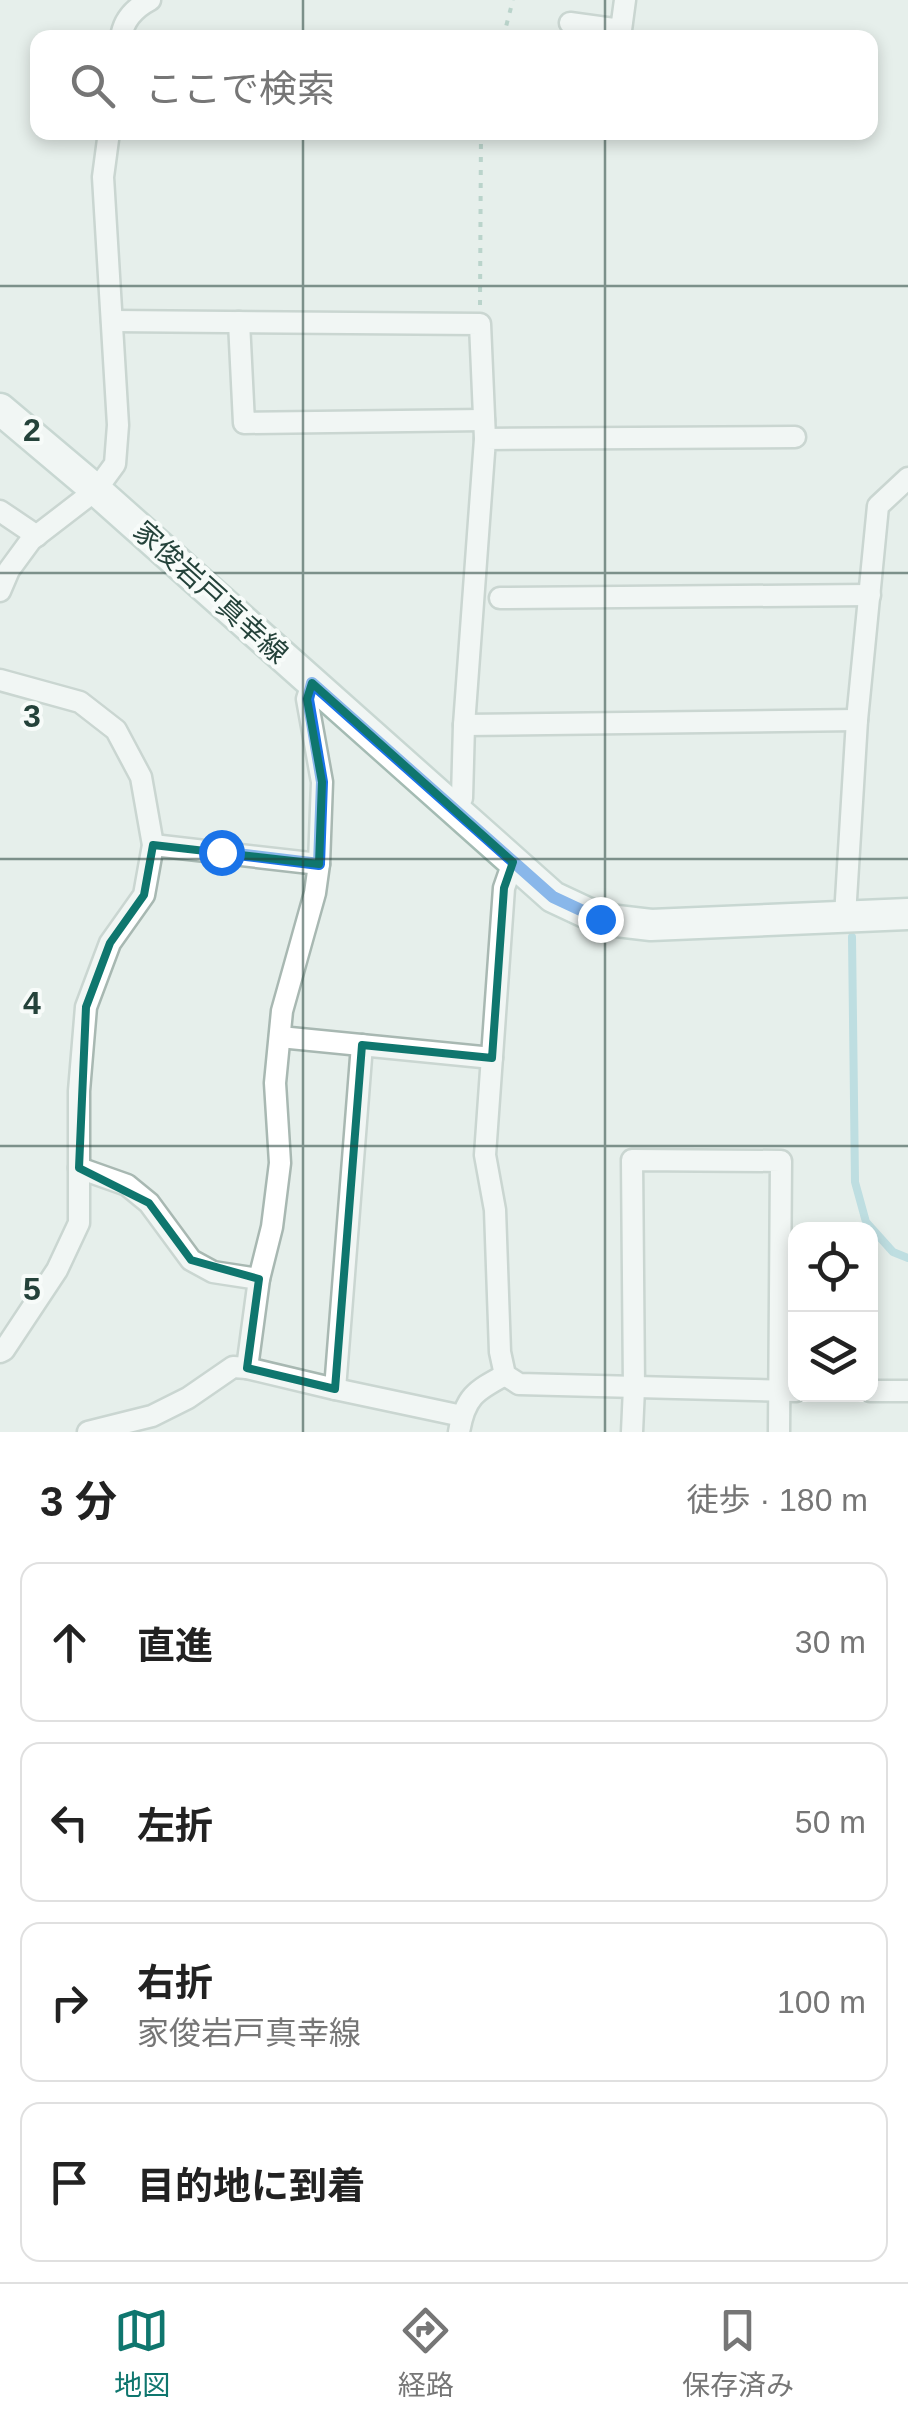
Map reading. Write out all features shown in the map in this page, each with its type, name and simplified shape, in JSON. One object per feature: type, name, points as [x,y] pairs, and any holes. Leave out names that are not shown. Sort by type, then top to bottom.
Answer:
[{"type":"main road","name":"家俊岩戸真幸線","points":[[0,410],[96,490],[553,897],[600,919],[651,925],[908,914]]},
{"type":"street","points":[[122,30],[138,7],[150,0]]},
{"type":"street","points":[[570,23],[621,30],[624,0]]},
{"type":"street","points":[[0,591],[9,570],[38,536],[96,490],[115,464],[118,425],[103,176],[108,140]]},
{"type":"street","points":[[112,321],[480,324],[485,430],[462,798],[455,810]]},
{"type":"street","points":[[239,322],[244,423],[795,437]]},
{"type":"street","points":[[845,916],[857,720],[878,506],[908,478]]},
{"type":"street","points":[[0,511],[38,536]]},
{"type":"street","points":[[500,598],[870,595]]},
{"type":"street","points":[[0,680],[80,702],[116,730],[141,777],[153,845],[144,895],[110,943],[86,1007],[79,1092],[80,1223],[57,1270],[0,1352]]},
{"type":"street","points":[[248,1368],[280,1164],[275,1083],[282,1011],[315,893],[319,864],[322,782],[308,699],[312,683]]},
{"type":"street","points":[[464,725],[857,720]]},
{"type":"street","points":[[153,845],[319,864]]},
{"type":"street","points":[[513,862],[504,888],[485,1155],[495,1210],[500,1352],[505,1375],[519,1384],[787,1391]]},
{"type":"street","points":[[280,1037],[492,1058]]},
{"type":"street","points":[[335,1390],[362,1045]]},
{"type":"street","points":[[632,1432],[632,1160],[780,1161],[787,1391],[778,1432]]},
{"type":"street","points":[[79,1168],[127,1185],[149,1203],[190,1260],[213,1272],[260,1279]]},
{"type":"street","points":[[88,1432],[152,1416],[188,1398],[232,1367],[460,1424],[476,1390],[505,1375]]},
{"type":"street","points":[[878,1390],[908,1390]]},
{"type":"path","points":[[505,30],[513,0]]},
{"type":"path","points":[[480,324],[481,140]]},
{"type":"highlighted area","points":[[312,683],[513,862],[504,888],[492,1058],[362,1045],[335,1389],[247,1368],[259,1279],[191,1260],[149,1203],[79,1168],[86,1007],[110,943],[144,895],[153,845],[319,864],[322,782],[307,699]]},
{"type":"waterway","points":[[852,937],[855,1182],[866,1222],[893,1252],[908,1258]]},
{"type":"route","points":[[221,852],[319,864],[322,782],[308,699],[312,683],[553,897],[600,919]]}]
